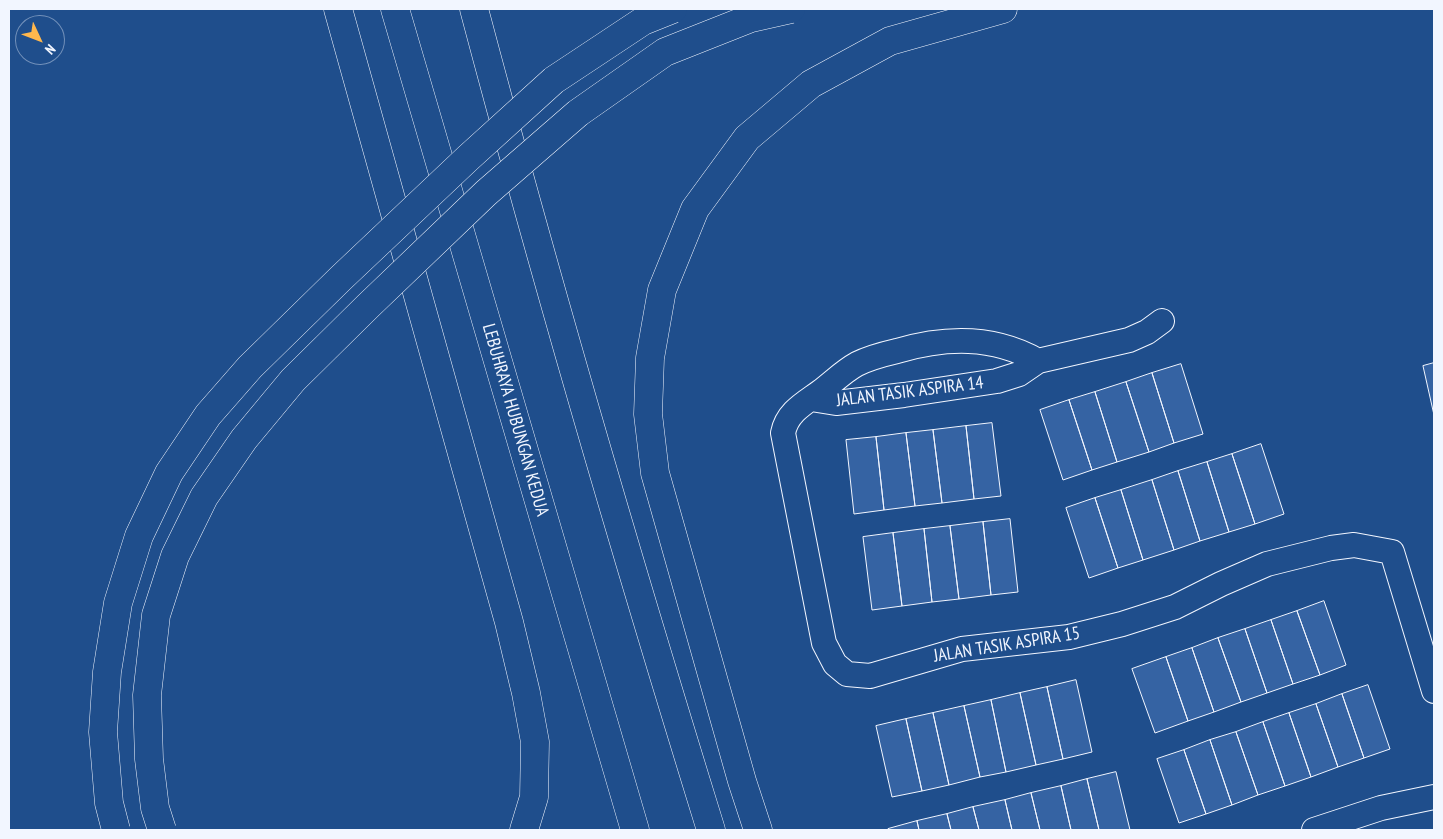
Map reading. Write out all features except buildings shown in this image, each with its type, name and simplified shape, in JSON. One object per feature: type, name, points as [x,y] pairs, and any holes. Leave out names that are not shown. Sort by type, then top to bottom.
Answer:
[{"type":"highway","points":[[338,9],[509,622],[526,693],[536,742],[534,797],[524,830]]},
{"type":"highway","name":"LEBUHRAYA HUBUNGAN KEDUA","points":[[395,9],[635,830]]},
{"type":"highway","points":[[474,9],[517,172],[711,830]]},
{"type":"highway","points":[[116,830],[109,803],[103,732],[107,672],[118,603],[139,536],[169,473],[208,415],[250,367],[341,278],[554,80],[642,21],[673,9]]},
{"type":"highway","points":[[162,830],[154,808],[149,759],[147,695],[156,615],[175,556],[204,497],[244,439],[294,380],[368,306],[486,193],[578,113],[665,52],[751,18],[791,9]]},
{"type":"highway","points":[[758,830],[742,781],[655,474],[648,414],[650,358],[662,290],[696,208],[747,138],[811,84],[890,41],[1003,9]]},
{"type":"street","name":"JALAN TASIK ASPIRA 14","points":[[811,399],[836,403],[998,382],[1019,374],[1038,361],[1129,340],[1146,332],[1162,321]]},
{"type":"street","name":"JALAN TASIK ASPIRA 14","points":[[811,399],[857,365],[923,343],[982,341],[1025,354],[1038,361]]},
{"type":"street","name":"JALAN TASIK ASPIRA 15","points":[[811,399],[791,414],[785,423],[783,433],[824,643],[835,664],[847,674],[870,676],[962,649],[1069,637],[1122,624],[1175,607],[1267,564],[1354,544],[1392,552],[1434,691]]},
{"type":"street","points":[[1314,830],[1381,808],[1434,797]]}]
